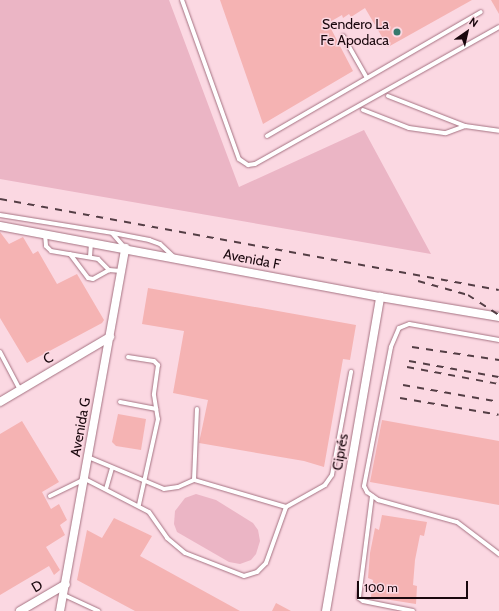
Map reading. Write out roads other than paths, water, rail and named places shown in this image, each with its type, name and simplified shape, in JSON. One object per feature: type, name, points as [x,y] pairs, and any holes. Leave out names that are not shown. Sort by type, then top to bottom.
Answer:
[{"type":"street","name":"Avenida F","points":[[0,226],[125,248],[380,297],[499,317]]},
{"type":"street","name":"Avenida G","points":[[60,611],[85,479],[125,248]]},
{"type":"street","name":"Ciprés","points":[[326,611],[380,297]]},
{"type":"street","name":"C","points":[[0,402],[110,336]]},
{"type":"street","name":"D","points":[[20,611],[66,584]]},
{"type":"lane","points":[[182,0],[240,160],[248,165],[255,164],[499,27]]},
{"type":"lane","points":[[267,136],[481,12]]},
{"type":"lane","points":[[343,36],[367,78]]},
{"type":"lane","points":[[388,96],[465,126],[499,131]]},
{"type":"lane","points":[[363,110],[409,128],[446,133],[465,126]]},
{"type":"lane","points":[[0,215],[112,232],[149,240],[160,244],[175,258]]},
{"type":"lane","points":[[112,232],[125,248]]},
{"type":"lane","points":[[45,234],[48,249],[90,257],[104,262],[109,270]]},
{"type":"lane","points":[[90,257],[92,242]]},
{"type":"lane","points":[[70,254],[88,278],[92,279],[109,270],[121,271]]},
{"type":"lane","points":[[499,340],[408,324],[399,328],[390,347],[364,480],[364,486],[372,496],[388,503],[448,518],[466,527],[499,554]]},
{"type":"lane","points":[[0,352],[20,390]]},
{"type":"lane","points":[[128,357],[154,361],[158,365],[154,391],[158,419],[139,505]]},
{"type":"lane","points":[[50,496],[85,479],[139,505],[149,512],[176,547],[185,553],[244,576],[258,572],[266,563],[286,507],[325,485],[332,475],[351,372]]},
{"type":"lane","points":[[120,402],[156,408]]},
{"type":"lane","points":[[194,480],[198,409]]},
{"type":"lane","points":[[88,457],[145,482],[170,490],[194,480],[286,507]]},
{"type":"lane","points":[[106,489],[112,468]]},
{"type":"lane","points":[[372,496],[358,598],[363,601],[413,611]]},
{"type":"lane","points":[[64,595],[99,611]]},
{"type":"railway","points":[[0,199],[499,290]]},
{"type":"railway","points":[[418,281],[468,295],[499,315]]},
{"type":"railway","points":[[412,347],[499,360]]},
{"type":"railway","points":[[409,361],[499,377]]},
{"type":"railway","points":[[407,367],[499,384]]},
{"type":"railway","points":[[403,385],[499,402]]},
{"type":"railway","points":[[400,398],[499,415]]},
{"type":"place","name":"Sendero La Fe Apodaca","points":[[397,32]]}]
